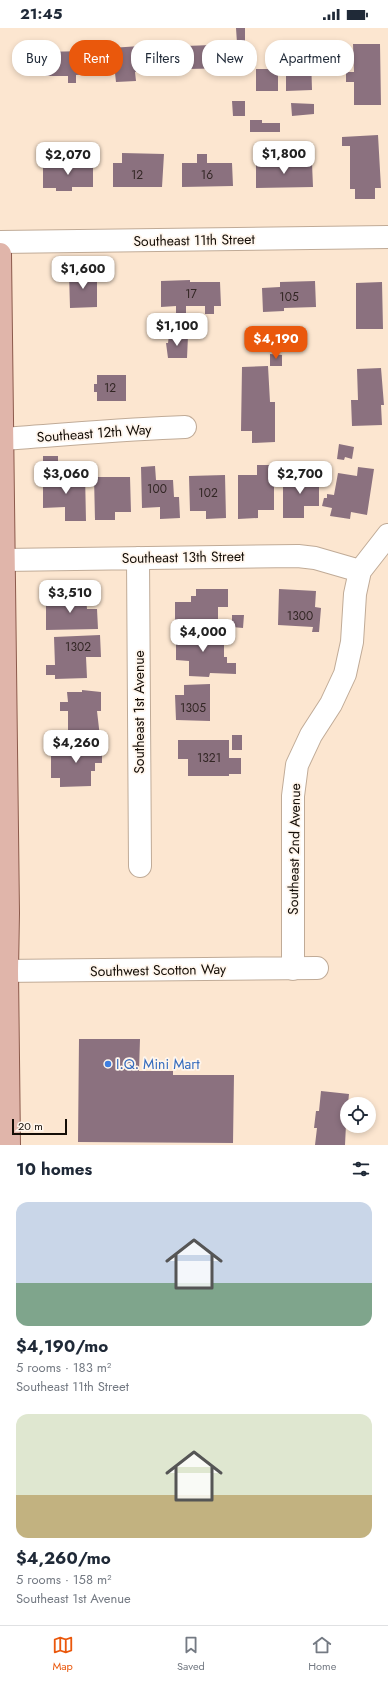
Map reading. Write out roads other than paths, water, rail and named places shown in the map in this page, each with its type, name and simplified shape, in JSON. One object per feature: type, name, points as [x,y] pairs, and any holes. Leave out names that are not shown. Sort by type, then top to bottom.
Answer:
[{"type":"main road","points":[[0,254],[8,905],[3,972],[9,1145]]},
{"type":"street","name":"Southeast 11th Street","points":[[0,242],[388,237]]},
{"type":"street","name":"Southeast 12th Way","points":[[2,439],[130,429],[185,427]]},
{"type":"street","name":"Southeast 2nd Avenue","points":[[293,969],[293,796],[297,765],[311,735],[331,704],[345,674],[352,642],[355,594],[360,571],[388,535]]},
{"type":"street","name":"Southeast 13th Street","points":[[3,560],[298,556],[315,558],[360,571]]},
{"type":"street","name":"Southeast 1st Avenue","points":[[138,558],[140,866]]},
{"type":"street","name":"Southwest Scotton Way","points":[[3,972],[317,968]]},
{"type":"place","name":"I.Q. Mini Mart","points":[[108,1064]]}]
